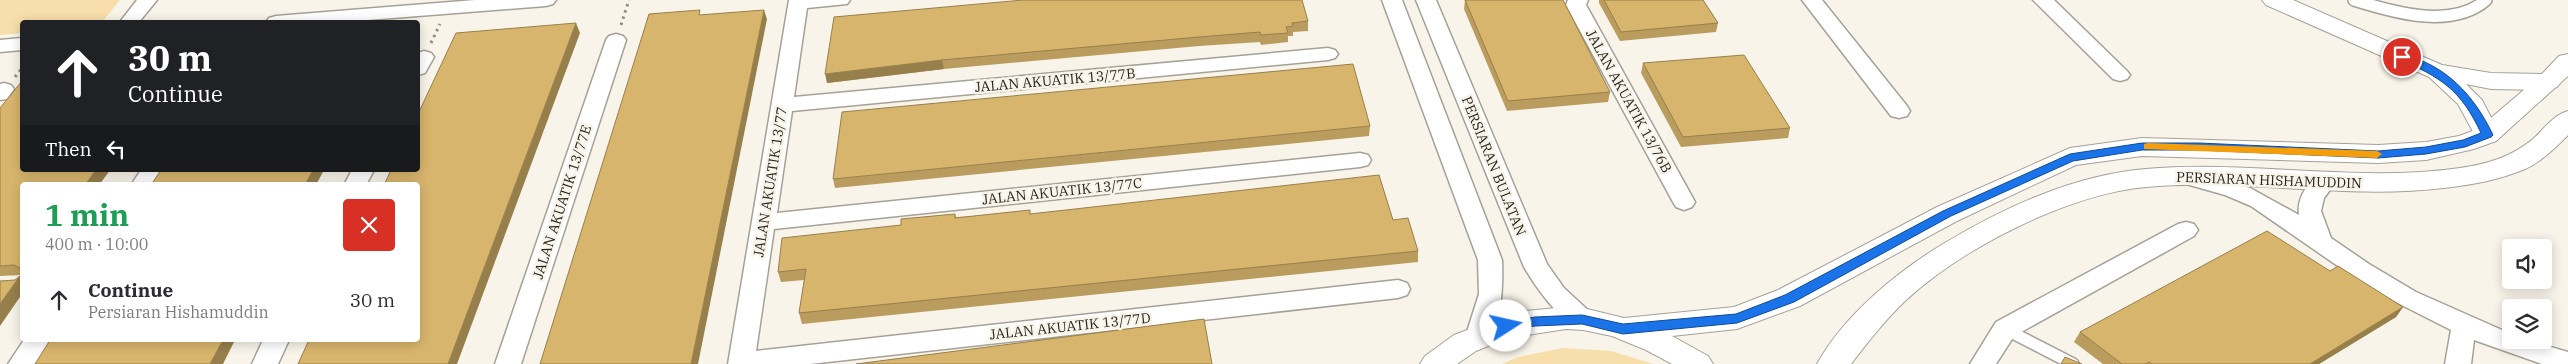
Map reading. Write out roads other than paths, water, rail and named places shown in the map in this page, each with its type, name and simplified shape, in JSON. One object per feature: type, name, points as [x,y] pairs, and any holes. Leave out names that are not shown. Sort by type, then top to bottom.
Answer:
[{"type":"main road","points":[[2274,0],[2350,35],[2436,71],[2491,81],[2548,82]]},
{"type":"main road","points":[[1623,329],[1737,318],[1789,298],[1947,214],[2070,157],[2142,147],[2199,147],[2378,154],[2426,151],[2465,143],[2487,135],[2548,82],[2568,61]]},
{"type":"main road","points":[[2436,71],[2469,100],[2487,135]]},
{"type":"main road","name":"PERSIARAN HISHAMUDDIN","points":[[1833,364],[1865,323],[1916,276],[1971,241],[2042,205],[2095,186],[2143,178],[2184,176],[2227,176],[2388,184],[2447,179],[2488,172],[2517,162],[2556,132],[2568,119]]},
{"type":"main road","points":[[1436,364],[1441,358],[1479,335],[1506,326],[1535,321],[1582,319],[1623,329],[1672,348],[1697,364]]},
{"type":"street","points":[[131,20],[147,0]]},
{"type":"street","points":[[301,20],[546,0]]},
{"type":"street","points":[[799,2],[840,0]]},
{"type":"street","points":[[1392,0],[1490,260],[1491,294],[1479,335]]},
{"type":"street","name":"PERSIARAN BULATAN","points":[[1426,0],[1536,267],[1555,294],[1582,319]]},
{"type":"street","name":"JALAN AKUATIK 13/76B","points":[[1578,0],[1576,5],[1684,202]]},
{"type":"street","points":[[1812,0],[1900,112]]},
{"type":"street","points":[[2043,0],[2120,75]]},
{"type":"street","name":"JALAN AKUATIK 13/77","points":[[741,363],[799,2]]},
{"type":"street","name":"JALAN AKUATIK 13/77E","points":[[508,364],[616,40]]},
{"type":"street","points":[[0,46],[20,44]]},
{"type":"street","name":"JALAN AKUATIK 13/77B","points":[[783,105],[1328,54]]},
{"type":"street","name":"JALAN AKUATIK 13/77C","points":[[764,222],[1360,160]]},
{"type":"street","points":[[2184,176],[2232,190],[2258,201],[2321,241],[2360,270],[2464,325],[2568,362]]},
{"type":"street","points":[[2321,241],[2312,223],[2309,207],[2313,193],[2324,182]]},
{"type":"street","points":[[1983,364],[2005,329],[2186,230]]},
{"type":"street","name":"JALAN AKUATIK 13/77D","points":[[741,363],[1398,290]]},
{"type":"street","points":[[2458,364],[2464,325]]},
{"type":"street","points":[[21,364],[37,342]]},
{"type":"street","points":[[265,364],[275,342]]},
{"type":"lane","points":[[2354,0],[2392,11],[2422,15],[2451,15],[2469,11],[2486,0]]},
{"type":"lane","points":[[2005,329],[2073,364]]}]
